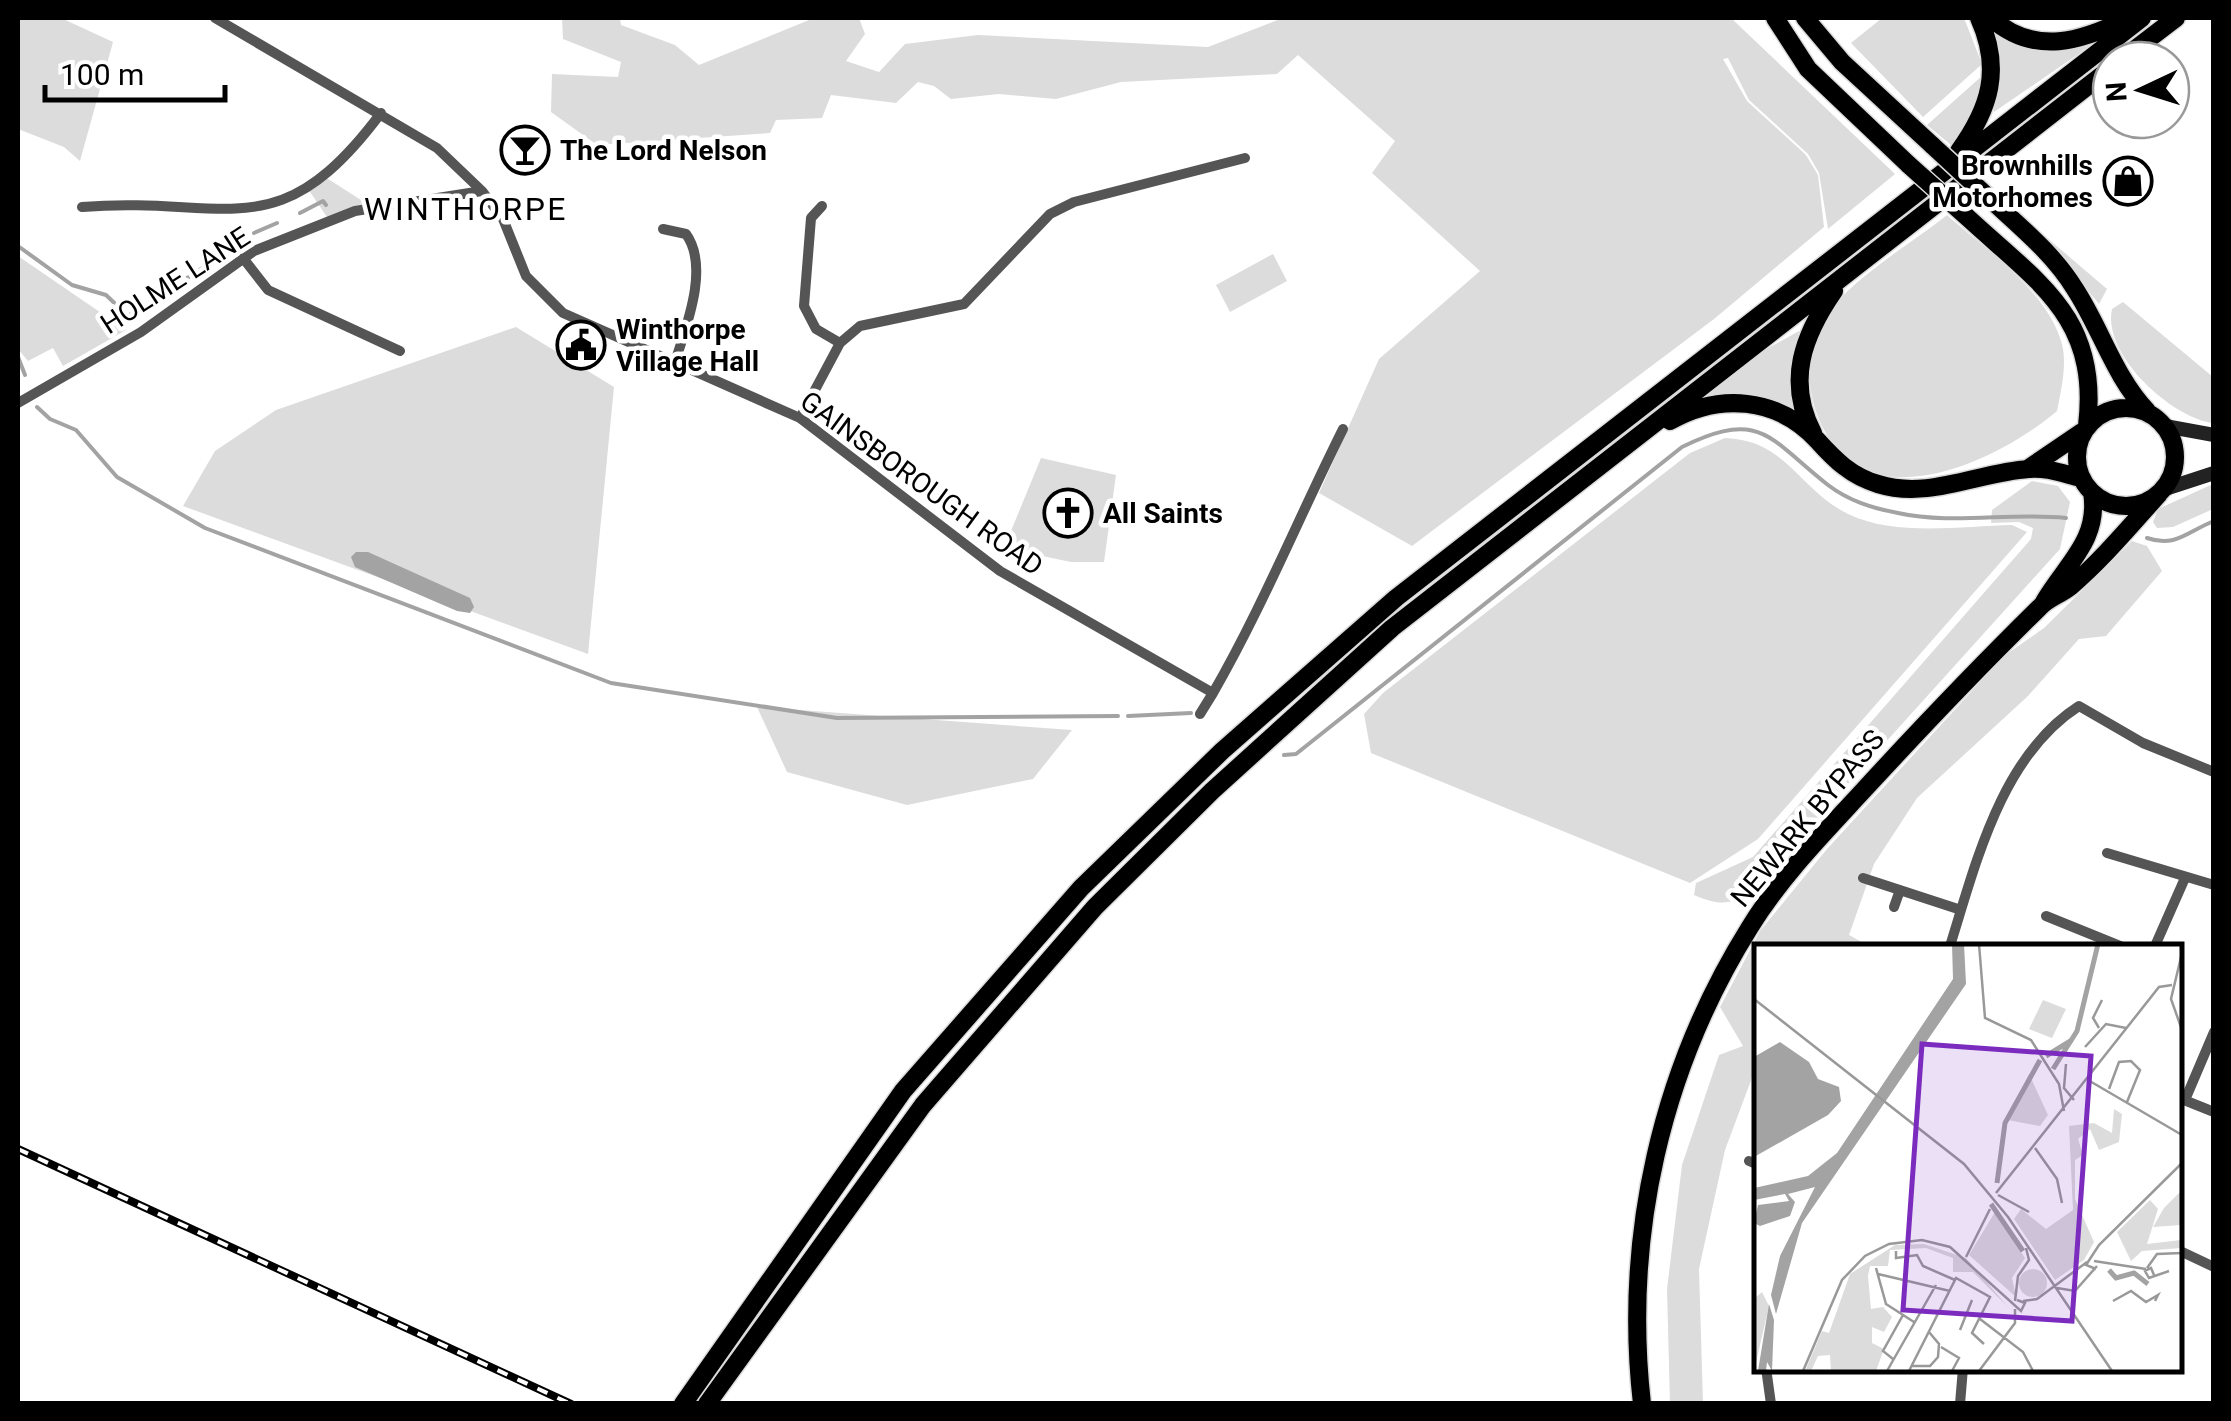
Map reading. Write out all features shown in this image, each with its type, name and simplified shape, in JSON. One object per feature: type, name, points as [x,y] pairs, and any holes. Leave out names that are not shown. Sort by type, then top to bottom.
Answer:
[{"type":"highway","points":[[1775,18],[1808,69],[2047,291],[2078,334],[2090,372],[2086,428],[2077,454],[2087,485]]},
{"type":"highway","points":[[1805,18],[1842,62],[2067,276],[2127,387],[2164,426],[2176,455],[2160,492],[2141,504],[2122,506],[2087,485],[2029,469]]},
{"type":"highway","points":[[1944,172],[1977,126],[1991,90],[1992,60],[1980,18]]},
{"type":"highway","points":[[1992,18],[2022,37],[2058,43],[2086,38],[2130,18]]},
{"type":"highway","points":[[683,1404],[903,1091],[1081,888],[1222,751],[1396,598],[2142,18]]},
{"type":"highway","points":[[2148,40],[2176,18]]},
{"type":"highway","points":[[707,1404],[922,1106],[1096,907],[1212,791],[1392,628],[2091,84]]},
{"type":"highway","points":[[1816,440],[1801,401],[1801,354],[1810,327],[1846,274]]},
{"type":"highway","points":[[1623,447],[1683,414],[1726,402],[1778,412],[1816,440],[1848,472],[1884,486],[1933,487],[2029,469],[2116,408],[2149,413]]},
{"type":"highway","name":"NEWARK BYPASS","points":[[1642,1404],[1637,1306],[1648,1188],[1681,1065],[1715,990],[1730,961],[1791,872],[1949,698],[2044,602],[2087,543],[2094,520],[2087,485]]},
{"type":"highway","name":"NEWARK BYPASS","points":[[2044,602],[2068,588],[2160,492]]},
{"type":"main road","points":[[2164,426],[2214,435]]},
{"type":"main road","points":[[2160,492],[2214,473]]},
{"type":"street","name":"GAINSBOROUGH ROAD","points":[[214,18],[437,148],[482,191],[503,219],[526,276],[544,298],[564,313],[800,418],[1000,571],[1214,694]]},
{"type":"street","points":[[82,207],[128,203],[256,209],[279,204],[308,189],[343,162],[381,112]]},
{"type":"street","points":[[800,418],[840,343],[860,326],[964,304],[1050,214],[1074,202],[1245,158]]},
{"type":"street","name":"HOLME LANE","points":[[18,403],[141,332],[243,258],[355,211],[482,191]]},
{"type":"street","points":[[822,206],[811,218],[804,306],[816,329],[840,343]]},
{"type":"street","points":[[663,229],[686,234],[695,246],[692,306],[675,362]]},
{"type":"street","points":[[243,258],[268,290],[400,351]]},
{"type":"street","points":[[1200,714],[1214,694],[1343,429]]},
{"type":"street","points":[[1951,944],[2007,790],[2058,719],[2079,706],[2143,743],[2214,772]]},
{"type":"street","points":[[2107,853],[2214,886]]},
{"type":"street","points":[[1863,878],[1961,910]]},
{"type":"street","points":[[2156,944],[2186,878]]},
{"type":"street","points":[[1894,907],[1900,890]]},
{"type":"street","points":[[2046,916],[2115,944]]},
{"type":"street","points":[[2214,1032],[2182,1098],[2214,1112]]},
{"type":"street","points":[[2181,1251],[2214,1267]]},
{"type":"street","points":[[1766,1371],[1772,1404]]},
{"type":"street","points":[[1960,1404],[1963,1371]]},
{"type":"shaded area","points":[[18,18],[61,18],[113,42],[80,161],[64,147],[18,129]]},
{"type":"shaded area","points":[[562,18],[620,18],[621,25],[675,45],[699,65],[814,18],[859,18],[865,34],[846,61],[879,72],[905,44],[978,35],[1208,47],[1283,18],[1731,18],[1895,174],[1828,229],[1819,173],[1808,154],[1749,100],[1728,58],[1723,59],[1747,101],[1806,155],[1818,175],[1824,227],[1714,319],[1412,546],[1319,493],[1379,359],[1480,271],[1372,173],[1395,141],[1298,55],[1277,74],[1121,82],[1056,99],[999,94],[951,99],[934,86],[918,82],[896,103],[831,95],[822,118],[776,120],[770,133],[597,145],[551,112],[552,74],[618,77],[621,62],[563,39]]},
{"type":"shaded area","points":[[1882,18],[1964,18],[1982,64],[1923,117],[1851,43]]},
{"type":"shaded area","points":[[1995,29],[2091,41],[2091,45],[1994,112]]},
{"type":"shaded area","points":[[1983,75],[1976,110],[1951,145],[1927,125]]},
{"type":"shaded area","points":[[325,177],[372,207],[329,220],[308,189]]},
{"type":"shaded area","points":[[1947,215],[2013,272],[2053,322],[2064,358],[2057,411],[2003,448],[1961,466],[1918,476],[1897,477],[1870,471],[1847,458],[1830,439],[1818,416],[1811,390],[1810,363],[1816,337],[1828,313],[1853,286]]},
{"type":"shaded area","points":[[2039,231],[2107,289],[2099,304]]},
{"type":"shaded area","points":[[1273,254],[1287,281],[1230,312],[1216,285]]},
{"type":"shaded area","points":[[18,256],[126,330],[63,366],[53,348],[28,361],[18,349]]},
{"type":"shaded area","points":[[2123,302],[2213,377],[2213,423],[2196,419],[2160,397],[2129,364],[2112,327],[2112,309]]},
{"type":"shaded area","points":[[516,327],[614,387],[588,654],[183,506],[215,451],[276,410]]},
{"type":"shaded area","points":[[1799,331],[1792,380],[1801,420],[1753,397],[1700,399],[1756,355]]},
{"type":"shaded area","points":[[1725,438],[1763,447],[1831,504],[1867,521],[1929,529],[2012,525],[2027,532],[1758,839],[1690,883],[1371,753],[1364,714],[1383,693],[1690,453]]},
{"type":"shaded area","points":[[1041,458],[1116,475],[1104,562],[1071,562],[1004,548]]},
{"type":"shaded area","points":[[2032,481],[2058,486],[2070,502],[2060,549],[1754,888],[1726,902],[1694,895],[1696,883],[1753,857],[2031,539],[2033,528],[2019,522],[1991,523],[1992,510]]},
{"type":"shaded area","points":[[2213,484],[2213,509],[2173,527],[2157,528],[2153,522],[2158,509]]},
{"type":"shaded area","points":[[2132,541],[2147,546],[2162,571],[2106,636],[2079,639],[2028,696],[1917,798],[1874,864],[1849,935],[1865,944],[1754,944],[1754,1072],[1725,1150],[1699,1269],[1703,1403],[1670,1404],[1667,1289],[1682,1165],[1719,1055],[1743,1046],[1720,1007],[1760,931],[1827,849],[2004,656],[2044,628]]},
{"type":"shaded area","points":[[356,552],[368,552],[470,598],[474,607],[470,613],[457,611],[355,567],[351,557]]},
{"type":"shaded area","points":[[757,707],[1072,730],[1033,779],[907,805],[787,772]]},
{"type":"waterway","points":[[300,213],[323,201],[326,205]]},
{"type":"waterway","points":[[254,233],[277,223]]},
{"type":"waterway","points":[[18,246],[72,285],[106,295],[128,316],[145,305]]},
{"type":"waterway","points":[[152,301],[227,252]]},
{"type":"waterway","points":[[18,357],[25,375]]},
{"type":"waterway","points":[[37,407],[50,419],[76,430],[117,477],[205,528],[611,683],[837,718],[1118,716]]},
{"type":"waterway","points":[[1284,755],[1296,754],[1682,447],[1709,436],[1730,430],[1763,434],[1836,491],[1888,511],[1939,518],[2066,518]]},
{"type":"waterway","points":[[2147,538],[2174,540],[2214,521]]},
{"type":"waterway","points":[[1128,716],[1191,713]]},
{"type":"railway","points":[[18,1149],[571,1404]]},
{"type":"place","name":"The Lord Nelson","points":[[525,150]]},
{"type":"place","name":"Brownhills Motorhomes","points":[[2128,181]]},
{"type":"place","name":"Winthorpe Village Hall","points":[[581,345]]},
{"type":"place","name":"All Saints","points":[[1068,513]]},
{"type":"district","name":"WINTHORPE","points":[[466,209]]}]
